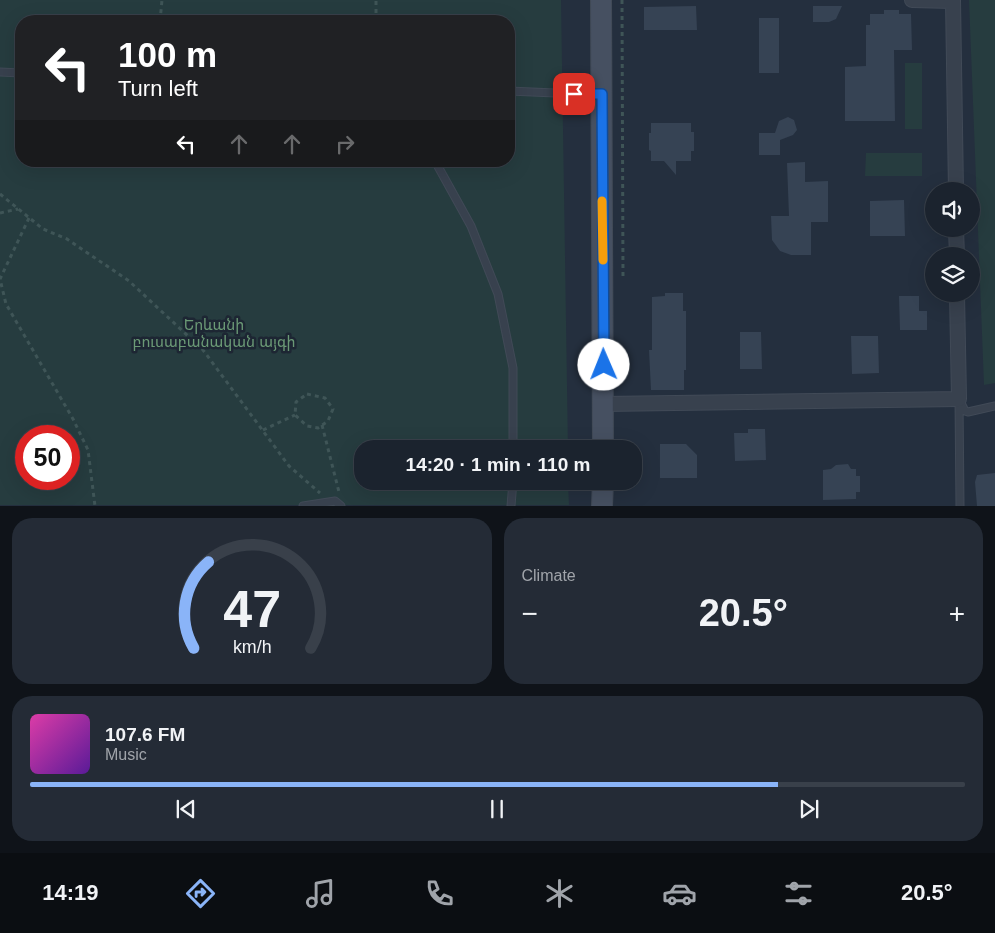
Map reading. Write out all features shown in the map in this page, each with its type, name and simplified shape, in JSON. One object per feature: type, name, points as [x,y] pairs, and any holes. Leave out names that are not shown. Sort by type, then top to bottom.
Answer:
[{"type":"main road","points":[[601,0],[603,440]]},
{"type":"main road","points":[[602,506],[603,490]]},
{"type":"street","points":[[912,0],[953,0],[956,182]]},
{"type":"street","points":[[604,404],[959,399],[958,302]]},
{"type":"lane","points":[[0,72],[15,73]]},
{"type":"lane","points":[[515,91],[602,94]]},
{"type":"lane","points":[[438,167],[471,226],[498,294],[513,368],[513,440]]},
{"type":"lane","points":[[959,399],[962,408],[968,412],[995,406]]},
{"type":"lane","points":[[959,399],[960,506]]},
{"type":"lane","points":[[511,506],[512,490]]},
{"type":"lane","points":[[303,506],[330,501],[335,501],[341,506]]},
{"type":"path","points":[[161,15],[162,0]]},
{"type":"path","points":[[376,0],[376,15]]},
{"type":"path","points":[[622,0],[622,286]]},
{"type":"path","points":[[0,194],[43,229],[67,239],[129,281],[204,350],[289,466],[330,501]]},
{"type":"path","points":[[0,213],[18,209]]},
{"type":"path","points":[[29,218],[0,279],[6,304],[73,419],[88,450],[95,506]]},
{"type":"path","points":[[306,394],[325,398],[333,409],[328,421],[318,428],[307,426],[295,415],[296,402],[306,394]]},
{"type":"path","points":[[263,430],[295,415]]},
{"type":"path","points":[[322,425],[340,496]]},
{"type":"green space","name":"Երևանի բուսաբանական այգի","points":[[0,0],[561,0],[568,440],[354,440],[354,490],[568,490],[569,505],[0,505]]},
{"type":"green space","points":[[969,0],[995,0],[995,383],[984,385],[978,237],[980,237],[980,182],[976,182]]},
{"type":"green space","points":[[905,63],[922,63],[922,129],[905,129]]},
{"type":"green space","points":[[866,153],[922,153],[922,176],[865,176]]},
{"type":"building","points":[[696,6],[697,30],[644,30],[644,7]]},
{"type":"building","points":[[813,6],[842,6],[836,19],[829,22],[813,22]]},
{"type":"building","points":[[884,10],[899,10],[899,14],[911,14],[912,50],[894,50],[895,121],[845,121],[845,67],[866,66],[866,25],[870,25],[870,14],[884,14]]},
{"type":"building","points":[[759,18],[779,18],[779,73],[759,73]]},
{"type":"building","points":[[788,117],[794,120],[797,130],[793,135],[780,140],[780,155],[759,155],[759,133],[775,133],[779,121]]},
{"type":"building","points":[[651,123],[691,123],[691,132],[694,132],[694,151],[691,151],[691,161],[676,161],[676,175],[664,161],[651,161],[649,133],[651,133]]},
{"type":"building","points":[[805,162],[805,182],[828,181],[828,222],[811,222],[811,255],[791,255],[780,251],[772,240],[771,216],[789,216],[787,163]]},
{"type":"building","points":[[904,200],[905,236],[870,236],[870,201]]},
{"type":"building","points":[[665,293],[683,293],[683,311],[686,311],[684,390],[651,390],[649,350],[652,350],[652,297],[665,296]]},
{"type":"building","points":[[899,296],[919,296],[919,311],[927,311],[927,330],[900,330]]},
{"type":"building","points":[[740,332],[761,332],[762,369],[740,369]]},
{"type":"building","points":[[851,336],[878,336],[879,373],[852,374]]},
{"type":"building","points":[[748,429],[765,429],[766,460],[735,461],[734,433],[748,433]]},
{"type":"building","points":[[660,444],[686,444],[697,455],[697,478],[660,478]]},
{"type":"building","points":[[848,464],[851,469],[856,469],[856,476],[860,476],[860,492],[856,492],[856,499],[823,500],[823,470],[831,469],[836,465]]},
{"type":"building","points":[[995,473],[995,506],[977,506],[975,482],[977,475]]},
{"type":"slow traffic","points":[[602,201],[603,260]]},
{"type":"route","points":[[574,94],[602,94],[604,365]]}]
